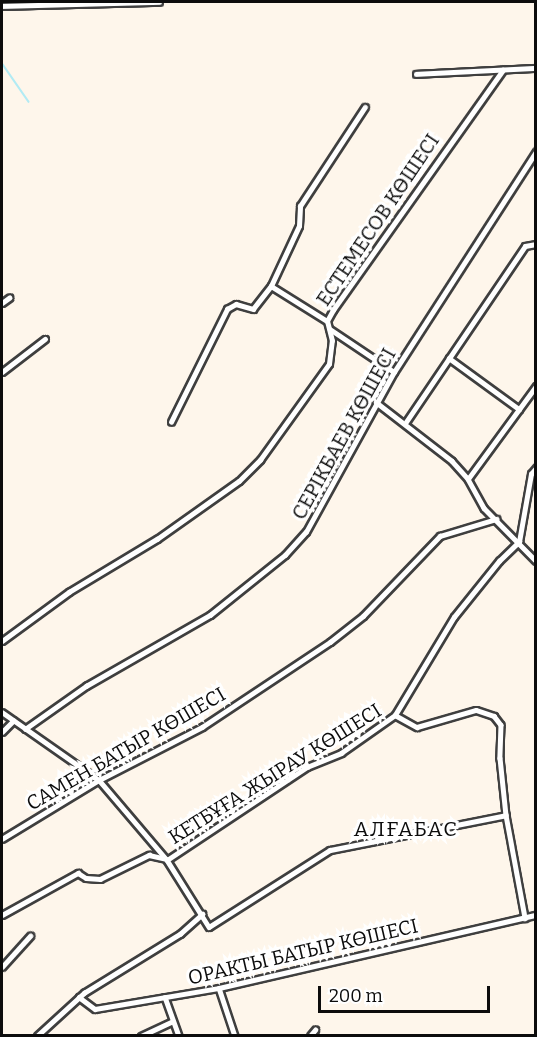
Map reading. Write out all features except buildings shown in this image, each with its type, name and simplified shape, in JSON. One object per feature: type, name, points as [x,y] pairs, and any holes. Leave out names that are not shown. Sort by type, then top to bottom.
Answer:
[{"type":"street","points":[[2,6],[159,2]]},
{"type":"street","points":[[416,74],[536,68]]},
{"type":"street","name":"ЕСТЕМЕСОВ КӨШЕСІ","points":[[2,641],[239,481],[260,460],[329,364],[330,329],[327,321],[401,209],[503,70]]},
{"type":"street","points":[[171,422],[227,309],[236,304],[254,309],[271,286],[299,226],[300,206],[365,107]]},
{"type":"street","name":"СЕРІКБАЕВ КӨШЕСІ","points":[[25,729],[86,686],[210,615],[285,555],[306,532],[394,372],[536,152]]},
{"type":"street","points":[[406,422],[525,246],[536,244]]},
{"type":"street","points":[[271,286],[327,321]]},
{"type":"street","points":[[2,303],[9,298]]},
{"type":"street","points":[[330,329],[394,372]]},
{"type":"street","points":[[2,372],[45,339]]},
{"type":"street","points":[[449,358],[519,410]]},
{"type":"street","points":[[468,479],[536,386]]},
{"type":"street","points":[[376,402],[406,422],[468,479],[484,508],[536,561]]},
{"type":"street","points":[[519,542],[531,474],[536,468]]},
{"type":"street","name":"САМЕН БАТЫР КӨШЕСІ","points":[[2,839],[99,780],[202,727],[330,642],[363,616],[440,536],[496,519]]},
{"type":"street","name":"КЕТБҰҒА ЖЫРАУ КӨШЕСІ","points":[[167,860],[307,767],[341,753],[395,715],[454,617],[499,561],[519,542]]},
{"type":"street","points":[[395,715],[417,727],[476,710],[494,716],[504,736],[500,758],[506,815],[525,918]]},
{"type":"street","points":[[2,712],[99,780],[167,860],[209,927],[330,849],[506,815]]},
{"type":"street","points":[[2,732],[14,721]]},
{"type":"street","points":[[2,915],[78,873],[86,878],[100,879],[149,855],[167,860]]},
{"type":"street","points":[[37,1035],[78,997],[180,934],[202,914]]},
{"type":"street","name":"ОРАКТЫ БАТЫР КӨШЕСІ","points":[[78,997],[95,1008],[219,988],[536,915]]},
{"type":"street","points":[[2,967],[30,936]]},
{"type":"street","points":[[219,988],[235,1035]]},
{"type":"street","points":[[165,997],[179,1035]]},
{"type":"street","points":[[141,1035],[173,1021]]},
{"type":"street","points":[[310,1035],[315,1030]]},
{"type":"waterway","points":[[2,63],[29,102]]},
{"type":"district","name":"АЛҒАБАС","points":[[406,829]]}]
